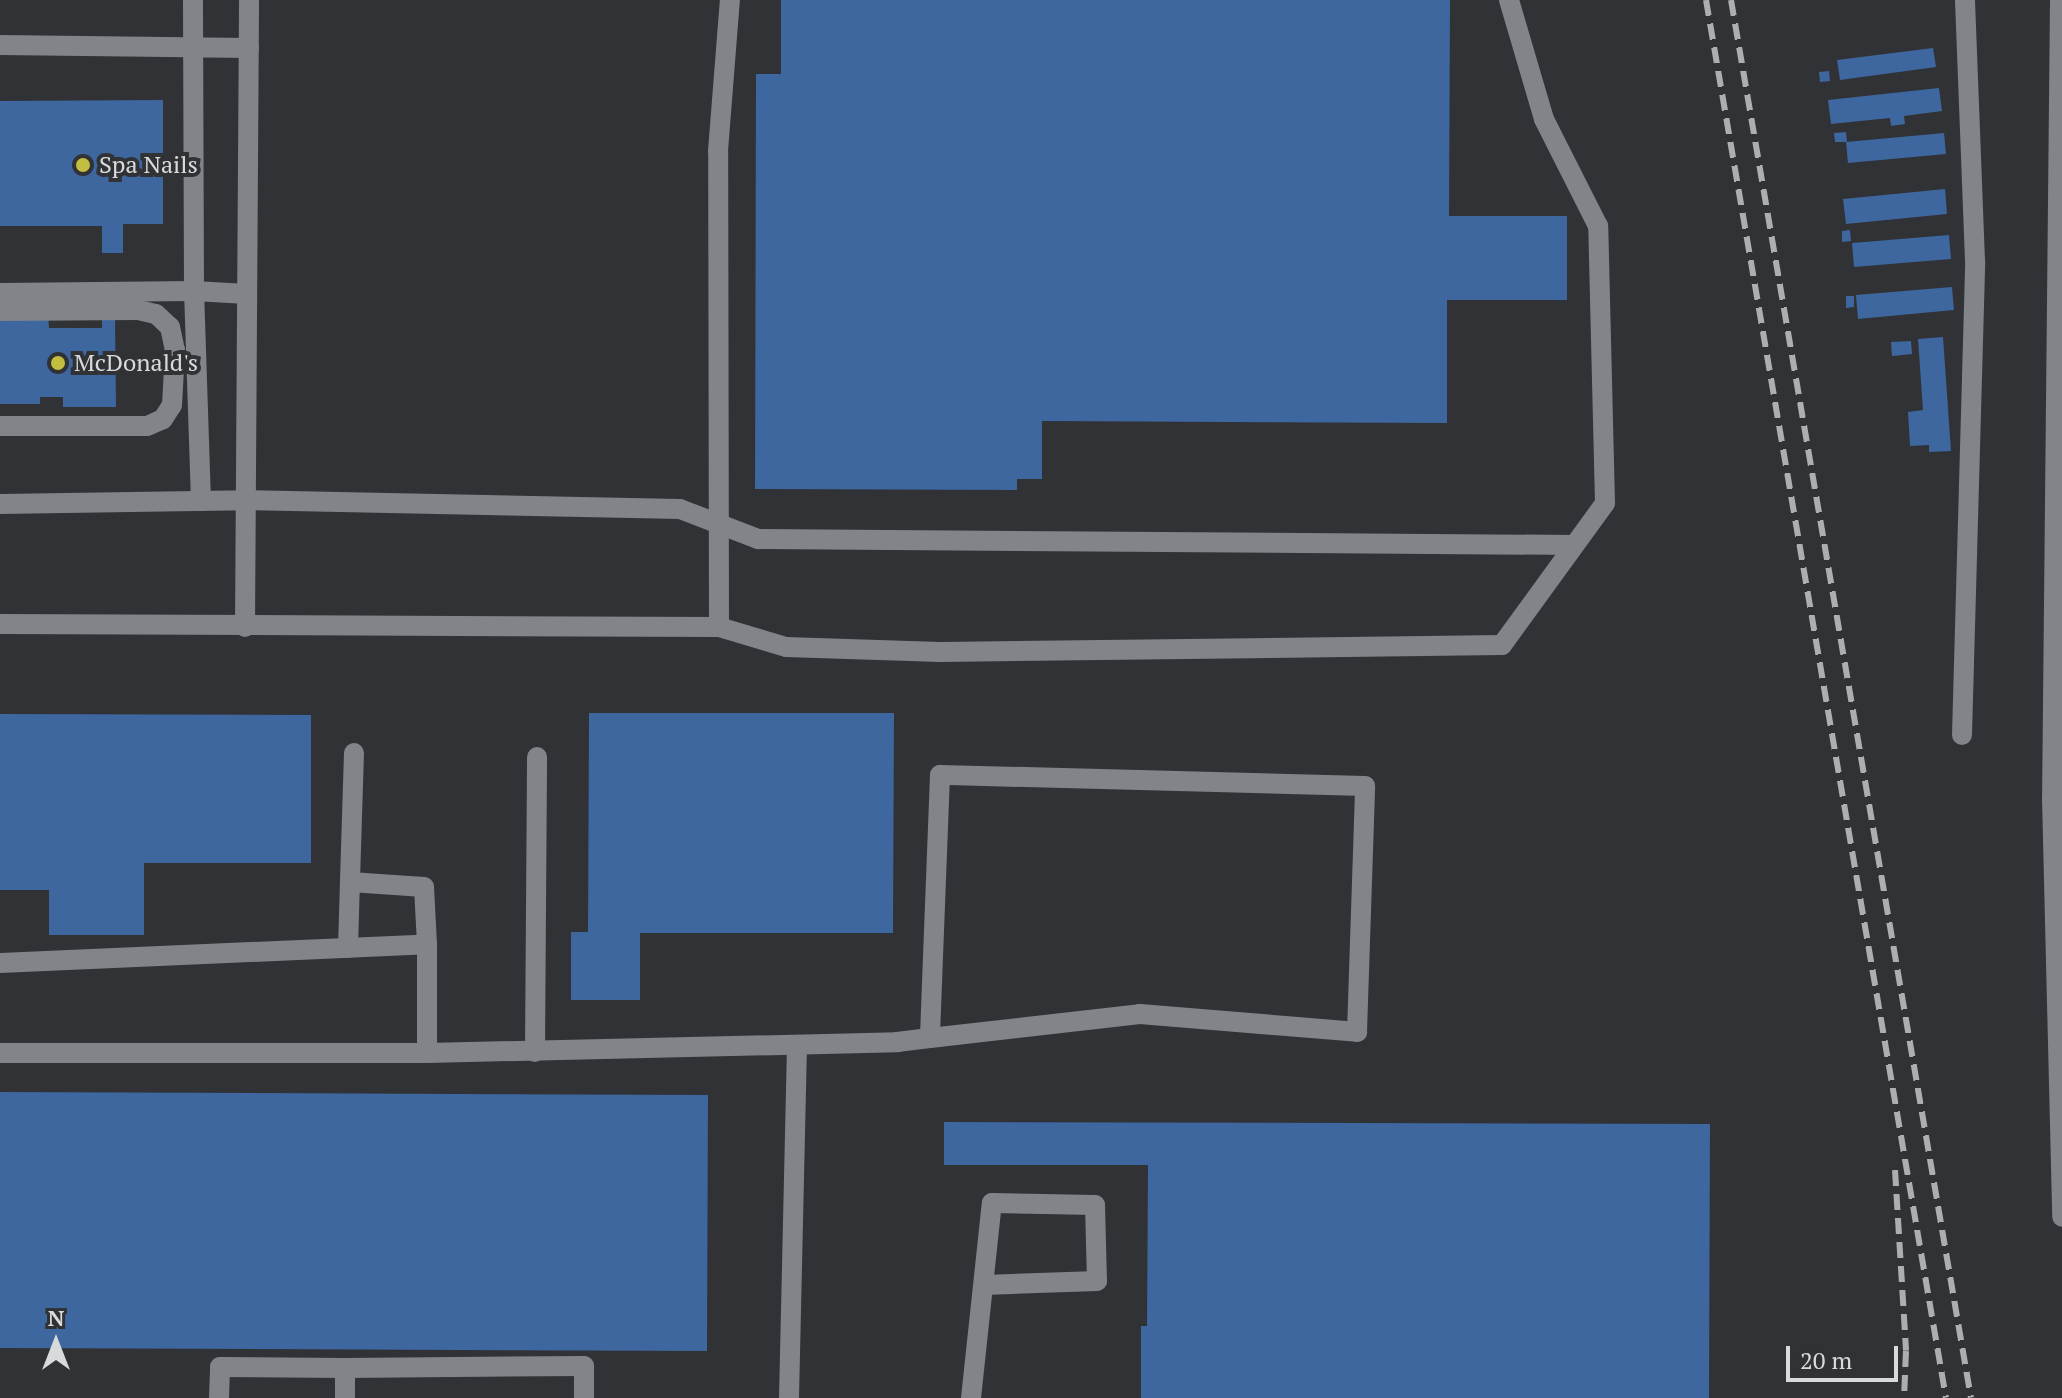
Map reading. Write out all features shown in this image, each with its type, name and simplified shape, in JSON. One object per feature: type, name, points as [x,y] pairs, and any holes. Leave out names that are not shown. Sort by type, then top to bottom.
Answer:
[{"type":"street","points":[[193,0],[194,291],[201,501]]},
{"type":"street","points":[[245,627],[249,0]]},
{"type":"street","points":[[719,627],[718,151],[730,0]]},
{"type":"street","points":[[0,624],[719,627],[786,647],[940,652],[1502,645],[1605,503],[1598,226],[1544,119],[1509,0]]},
{"type":"street","points":[[1962,735],[1975,261],[1965,0]]},
{"type":"street","points":[[2060,0],[2057,798],[2062,1217]]},
{"type":"street","points":[[0,45],[249,48]]},
{"type":"street","points":[[0,293],[194,291],[247,294]]},
{"type":"street","points":[[0,311],[138,310],[156,314],[170,327],[175,385],[163,419],[147,426],[0,426]]},
{"type":"street","points":[[0,504],[246,500],[680,509],[758,539],[1574,545]]},
{"type":"street","points":[[348,948],[354,753]]},
{"type":"street","points":[[535,1052],[537,757]]},
{"type":"street","points":[[0,1053],[427,1053],[797,1046],[930,1038],[1140,1014],[1357,1032],[1365,786],[940,775],[930,1038]]},
{"type":"street","points":[[350,882],[424,887],[427,1053]]},
{"type":"street","points":[[0,963],[427,944]]},
{"type":"street","points":[[789,1398],[797,1046]]},
{"type":"street","points":[[971,1398],[992,1203],[1095,1205],[1097,1281],[984,1285]]},
{"type":"street","points":[[219,1398],[220,1367],[584,1366],[584,1398]]},
{"type":"street","points":[[345,1368],[345,1398]]},
{"type":"building","points":[[781,0],[1450,0],[1449,216],[1567,216],[1567,300],[1447,300],[1447,423],[1042,421],[1042,479],[1017,479],[1017,490],[755,489],[756,74],[781,74]]},
{"type":"building","points":[[1933,48],[1936,67],[1840,80],[1837,60]]},
{"type":"building","points":[[1829,71],[1830,81],[1820,82],[1819,72]]},
{"type":"building","points":[[1939,88],[1942,111],[1904,116],[1905,124],[1891,126],[1890,118],[1831,124],[1828,100]]},
{"type":"building","points":[[163,100],[163,224],[123,224],[123,253],[102,253],[102,226],[0,226],[0,101]]},
{"type":"building","points":[[1846,132],[1847,142],[1835,142],[1834,133]]},
{"type":"building","points":[[1944,133],[1946,154],[1848,163],[1846,142]]},
{"type":"building","points":[[1945,189],[1947,214],[1846,224],[1843,199]]},
{"type":"building","points":[[1850,230],[1851,241],[1842,242],[1842,231]]},
{"type":"building","points":[[1949,235],[1951,259],[1854,267],[1852,243]]},
{"type":"building","points":[[1952,287],[1954,310],[1858,319],[1856,295]]},
{"type":"building","points":[[1846,296],[1854,296],[1854,307],[1846,308]]},
{"type":"building","name":"McDonald's","points":[[48,314],[49,328],[102,328],[102,315],[115,315],[116,407],[63,407],[63,397],[40,397],[40,404],[0,404],[0,319]]},
{"type":"building","points":[[1943,337],[1951,451],[1929,452],[1929,445],[1910,446],[1908,412],[1923,410],[1918,339]]},
{"type":"building","points":[[1911,341],[1912,354],[1892,356],[1891,342]]},
{"type":"building","points":[[589,713],[894,713],[893,933],[640,933],[640,1000],[571,1000],[571,932],[588,932]]},
{"type":"building","points":[[0,714],[311,715],[311,863],[144,863],[144,935],[49,935],[49,890],[0,890]]},
{"type":"building","points":[[0,1092],[708,1095],[707,1351],[0,1348]]},
{"type":"building","points":[[944,1122],[1710,1124],[1709,1398],[1141,1398],[1141,1326],[1147,1326],[1148,1165],[944,1165]]},
{"type":"railway","points":[[1706,0],[1946,1398]]},
{"type":"railway","points":[[1731,0],[1971,1398]]},
{"type":"railway","points":[[1895,1170],[1906,1351],[1904,1398]]},
{"type":"place","name":"Spa Nails","points":[[83,165]]},
{"type":"place","name":"McDonald's","points":[[58,363]]}]
